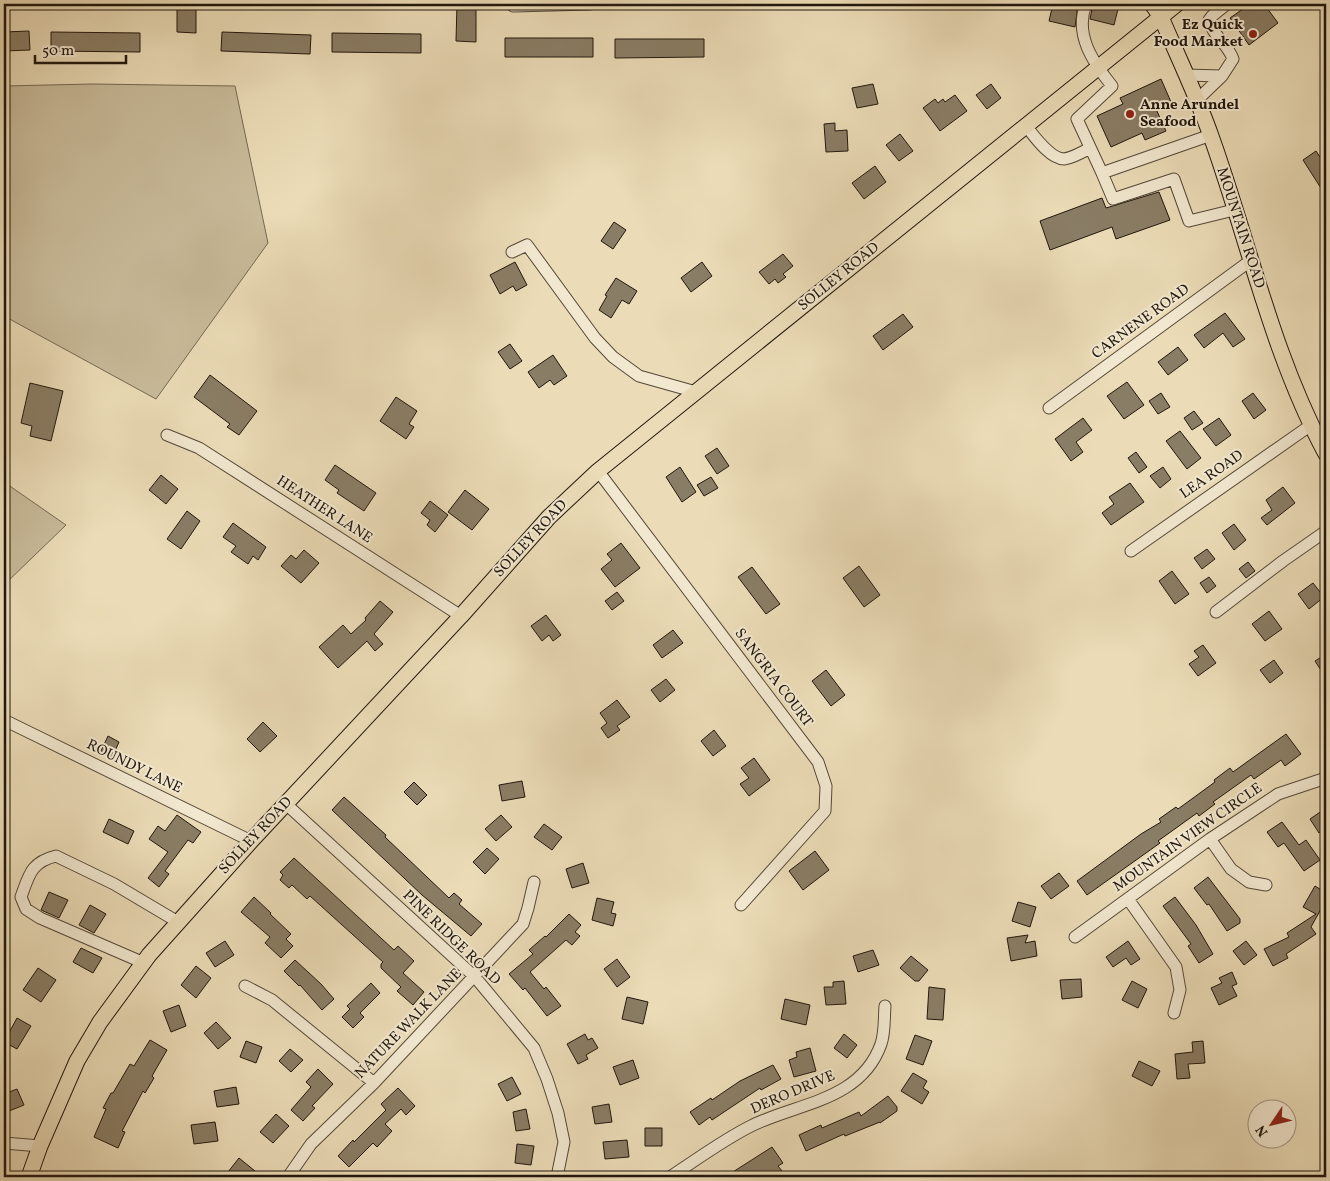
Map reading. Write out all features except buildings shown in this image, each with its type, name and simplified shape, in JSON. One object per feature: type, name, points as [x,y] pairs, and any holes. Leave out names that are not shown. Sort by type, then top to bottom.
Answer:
[{"type":"main road","name":"MOUNTAIN ROAD","points":[[1152,4],[1161,17],[1211,135],[1250,261],[1288,372],[1326,454]]},
{"type":"main road","name":"SOLLEY ROAD","points":[[29,1177],[40,1146],[77,1062],[100,1022],[144,963],[251,841],[461,616],[549,517],[598,471],[1177,4]]},
{"type":"street","points":[[513,6],[590,4]]},
{"type":"street","points":[[1086,4],[1081,24],[1085,43],[1098,68],[1112,86],[1077,120],[1113,199],[1174,180],[1188,221],[1234,210]]},
{"type":"street","points":[[1196,100],[1222,76],[1232,59],[1231,53],[1210,27],[1209,20],[1227,4]]},
{"type":"street","points":[[1185,75],[1222,76]]},
{"type":"street","points":[[1026,126],[1043,147],[1059,158],[1066,159],[1090,148]]},
{"type":"street","points":[[1102,174],[1211,135]]},
{"type":"street","points":[[512,252],[526,246],[595,338],[621,364],[639,376],[696,392]]},
{"type":"street","name":"CARNENE ROAD","points":[[1049,408],[1250,261]]},
{"type":"street","name":"LEA ROAD","points":[[1131,551],[1311,425]]},
{"type":"street","name":"HEATHER LANE","points":[[167,435],[199,448],[461,616]]},
{"type":"street","name":"SANGRIA COURT","points":[[598,471],[818,762],[826,786],[825,811],[741,905]]},
{"type":"street","points":[[1216,612],[1326,531]]},
{"type":"street","name":"ROUNDY LANE","points":[[4,720],[251,841]]},
{"type":"street","name":"MOUNTAIN VIEW CIRCLE","points":[[1075,937],[1210,839],[1278,794],[1326,778]]},
{"type":"street","name":"PINE RIDGE ROAD","points":[[286,804],[474,977],[534,1048],[547,1078],[558,1113],[564,1142],[559,1177]]},
{"type":"street","points":[[1210,839],[1231,868],[1249,882],[1266,885]]},
{"type":"street","points":[[144,963],[40,918],[26,909],[21,897],[31,870],[46,858],[56,856],[114,884],[178,922]]},
{"type":"street","name":"NATURE WALK LANE","points":[[288,1177],[311,1144],[374,1083],[523,924],[534,882]]},
{"type":"street","points":[[1128,899],[1176,968],[1180,990],[1174,1012]]},
{"type":"street","points":[[245,986],[272,1000],[374,1083]]},
{"type":"street","name":"DERO DRIVE","points":[[670,1177],[752,1126],[817,1103],[852,1084],[868,1069],[881,1043],[885,1006]]},
{"type":"street","points":[[4,1143],[40,1146]]},
{"type":"shaded area","points":[[92,84],[235,86],[268,243],[156,399],[4,316],[4,86]]},
{"type":"shaded area","points":[[4,482],[66,525],[4,585]]},
{"type":"place","name":"Ez Quick Food Market","points":[[1253,34]]},
{"type":"place","name":"Anne Arundel Seafood","points":[[1130,114]]}]
